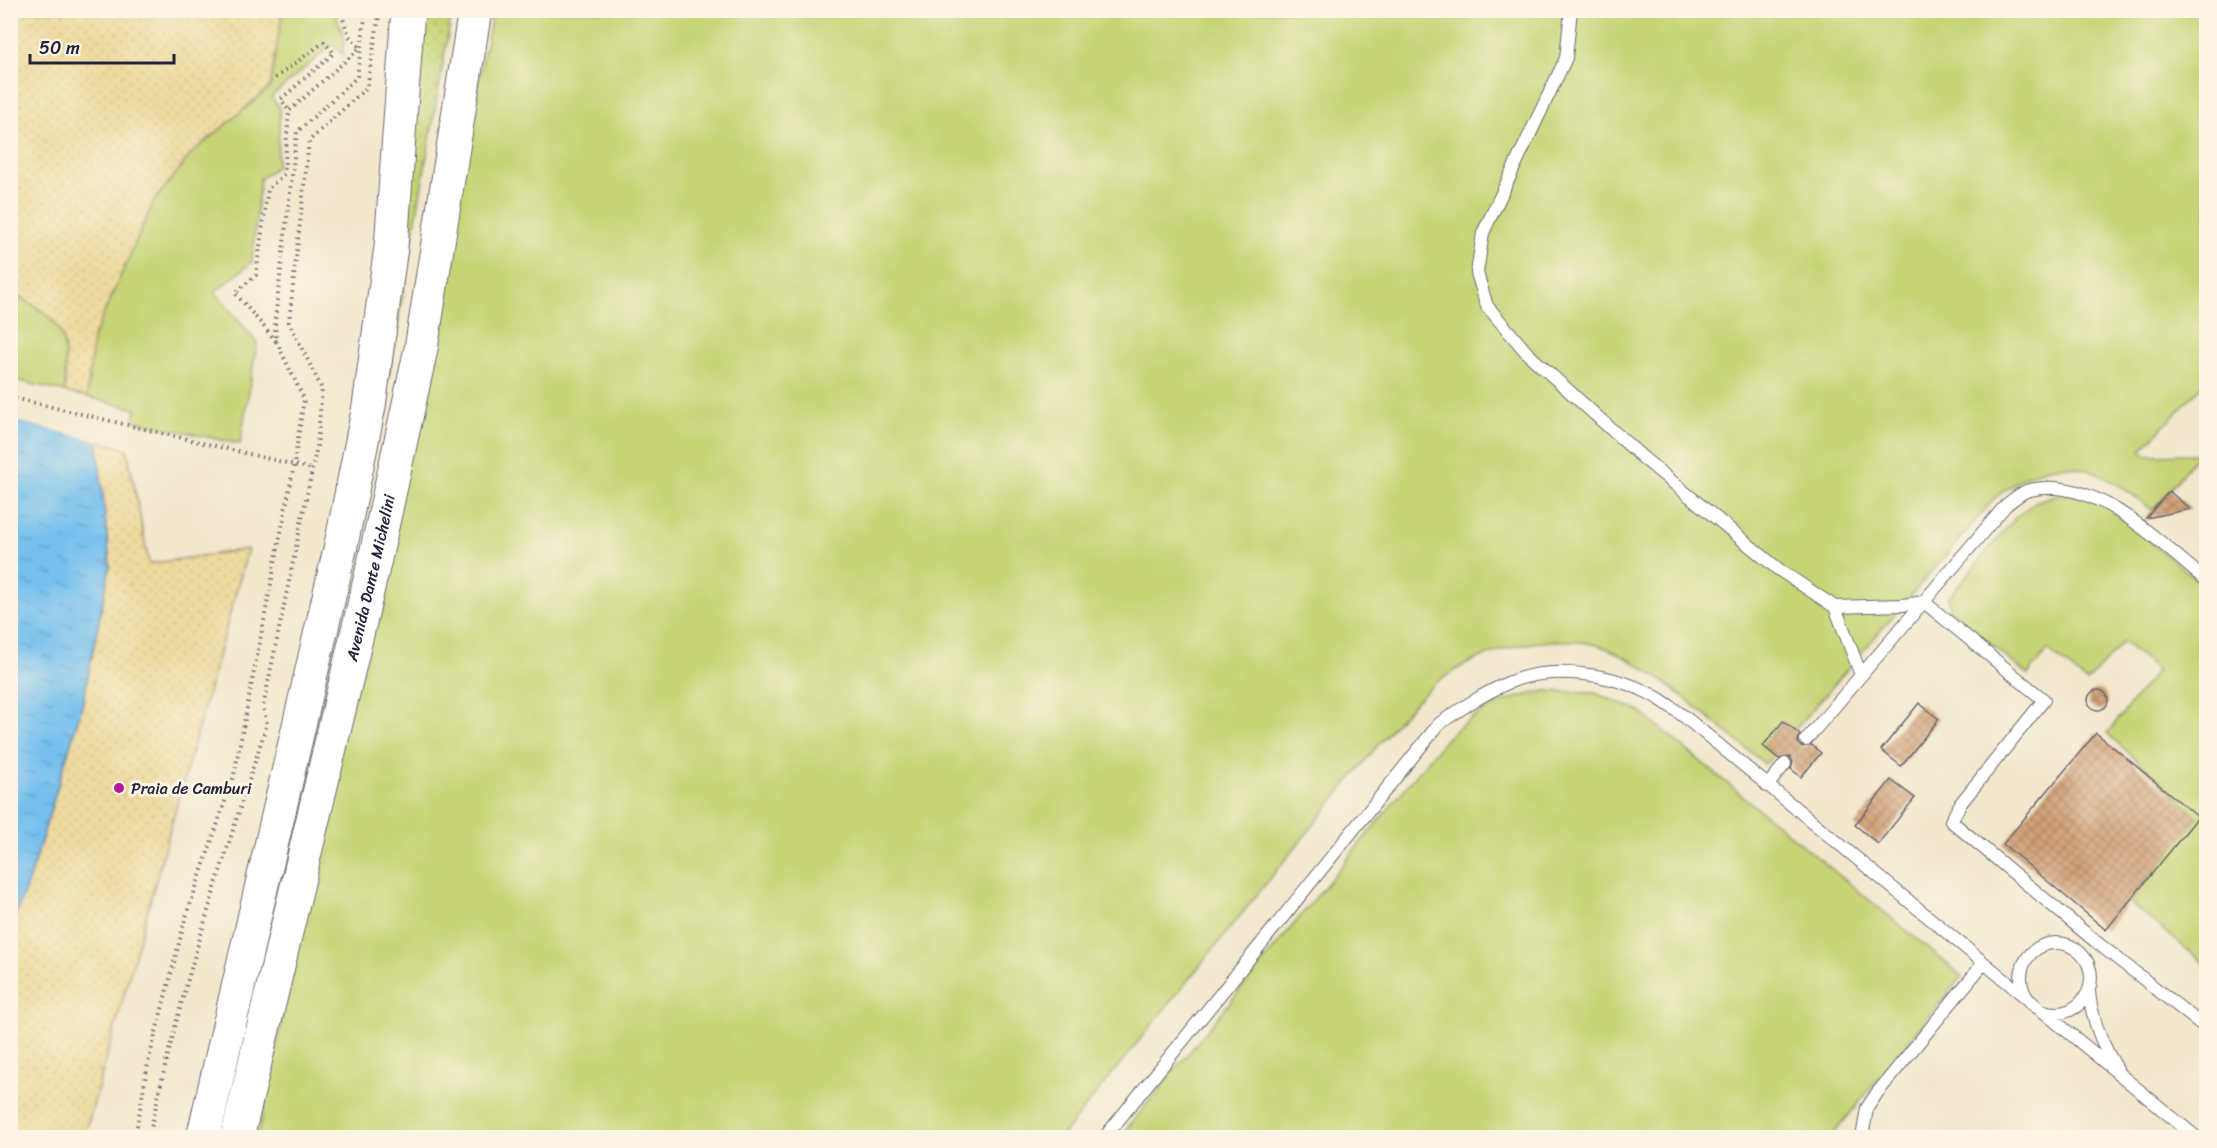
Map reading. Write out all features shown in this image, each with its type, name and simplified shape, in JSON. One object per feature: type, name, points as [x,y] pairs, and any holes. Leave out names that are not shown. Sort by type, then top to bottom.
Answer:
[{"type":"main road","name":"Avenida Dante Michelini","points":[[237,1137],[368,593],[421,349],[475,10]]},
{"type":"main road","points":[[203,1137],[336,568],[369,406],[391,247],[399,14]]},
{"type":"lane","points":[[1571,10],[1566,58],[1483,233],[1477,273],[1487,306],[1528,354],[1641,457],[1778,569],[1835,607],[1861,675]]},
{"type":"lane","points":[[1806,740],[2006,505],[2028,490],[2071,489],[2094,497],[2121,513],[2206,580]]},
{"type":"lane","points":[[1835,607],[1924,602],[2044,700],[1961,803],[1952,821],[2095,941],[2206,1029]]},
{"type":"lane","points":[[1104,1137],[1439,724],[1478,697],[1512,681],[1543,674],[1583,674],[1618,681],[1655,696],[1686,718],[2036,1008],[2197,1137]]},
{"type":"lane","points":[[1767,786],[1785,764]]},
{"type":"lane","points":[[2089,992],[2082,1002],[2060,1013],[2036,1008],[2027,998],[2021,986],[2021,973],[2025,960],[2034,950],[2046,944],[2060,942],[2072,946],[2083,954],[2090,966],[2092,979],[2089,992],[2091,1012],[2099,1035],[2122,1077]]},
{"type":"lane","points":[[1862,1137],[1867,1108],[1877,1093],[1983,964]]},
{"type":"path","points":[[340,10],[349,36],[360,48]]},
{"type":"path","points":[[276,340],[275,320],[297,132],[357,77],[366,10]]},
{"type":"path","points":[[149,1137],[163,1072],[200,934],[267,724],[263,707],[312,469],[322,390],[289,322],[309,141],[367,87],[399,14]]},
{"type":"path","points":[[135,1137],[148,1064],[185,920],[234,775],[294,465],[304,399],[276,340],[235,293],[256,275],[268,189],[284,174],[289,111],[281,99],[334,53],[324,42],[275,78]]},
{"type":"path","points":[[289,111],[360,48]]},
{"type":"path","points":[[10,398],[312,469]]},
{"type":"green space","points":[[263,11],[334,11],[344,36],[343,55],[333,44],[271,97],[280,108],[277,166],[260,179],[252,262],[215,292],[257,343],[240,444],[134,421],[136,409],[87,397],[93,338],[154,201],[192,153],[270,87],[282,14]]},
{"type":"green space","points":[[415,11],[452,11],[388,381]]},
{"type":"green space","points":[[493,11],[2206,11],[2206,382],[2141,450],[2146,455],[2198,454],[2169,491],[2190,509],[2169,492],[2152,510],[2112,481],[2094,472],[2075,467],[2057,467],[2037,471],[2017,482],[1995,498],[1794,731],[1782,722],[1763,746],[1774,755],[1765,764],[1658,678],[1613,651],[1593,644],[1574,641],[1533,643],[1493,653],[1456,670],[1429,688],[1400,718],[1061,1137],[257,1138]]},
{"type":"green space","points":[[11,292],[43,312],[59,330],[65,355],[65,392],[11,379]]},
{"type":"green space","points":[[2058,494],[2082,495],[2105,505],[2206,587],[2206,965],[2129,902],[2198,817],[2107,733],[2158,670],[2123,642],[2087,682],[2048,650],[2028,675],[1950,610],[1948,598],[2016,517],[2035,502]]},
{"type":"green space","points":[[1546,691],[1595,693],[1639,711],[1962,976],[1831,1137],[1120,1137],[1447,737],[1470,719],[1493,706],[1517,697]]},
{"type":"sand","points":[[11,11],[263,11],[282,14],[270,87],[192,153],[154,201],[93,338],[87,397],[65,392],[65,354],[59,330],[53,320],[43,312],[11,292]]},
{"type":"sand","name":"Praia de Camburi","points":[[97,441],[127,449],[149,564],[248,549],[88,1124],[82,1137],[11,1137],[10,926],[32,871],[82,706],[110,565]]},
{"type":"water","points":[[11,420],[97,441],[110,565],[82,706],[32,871],[11,926]]},
{"type":"pier","points":[[10,417],[97,438],[100,442],[11,420]]},
{"type":"building","points":[[2169,491],[2190,509],[2146,518]]},
{"type":"building","points":[[2094,690],[2102,690],[2108,696],[2108,704],[2102,710],[2094,710],[2088,704],[2088,696]]},
{"type":"building","points":[[1919,703],[1939,719],[1901,766],[1881,750]]},
{"type":"building","points":[[1783,721],[1800,735],[1798,742],[1801,747],[1812,745],[1821,753],[1801,777],[1791,769],[1793,762],[1790,757],[1779,759],[1763,746]]},
{"type":"building","points":[[2096,733],[2198,817],[2106,930],[2003,844]]},
{"type":"building","points":[[1891,780],[1915,798],[1878,844],[1855,825]]},
{"type":"place","name":"Praia de Camburi","points":[[119,788]]}]
